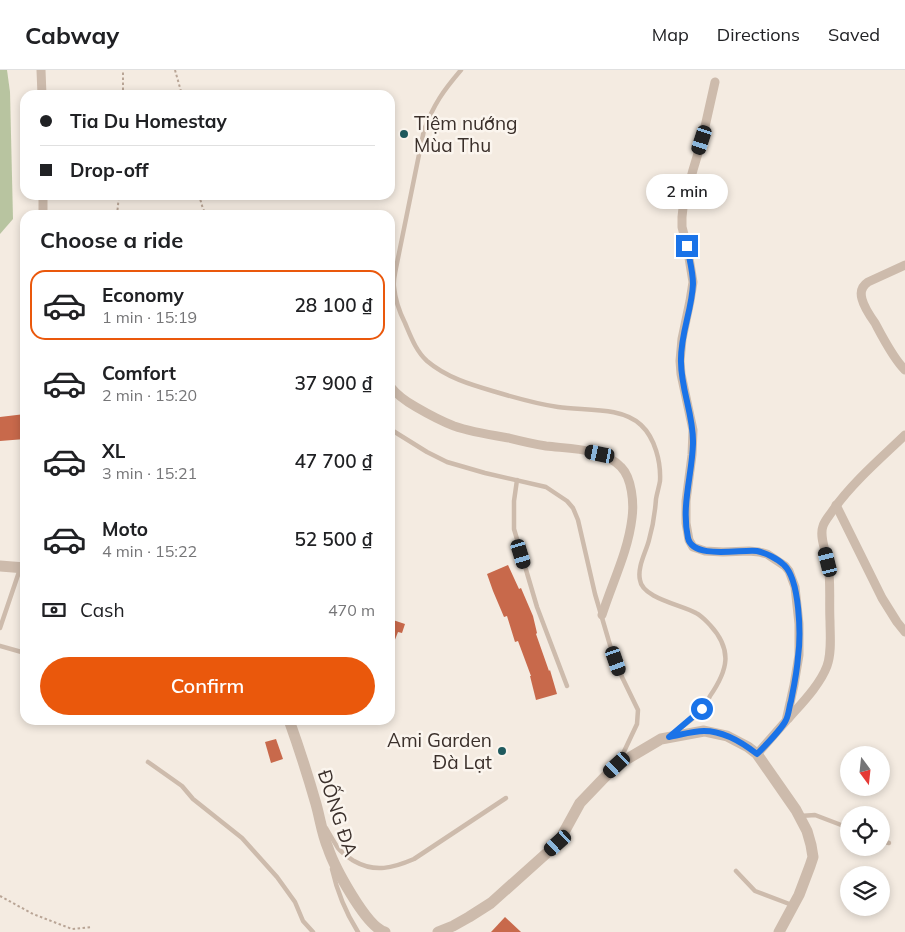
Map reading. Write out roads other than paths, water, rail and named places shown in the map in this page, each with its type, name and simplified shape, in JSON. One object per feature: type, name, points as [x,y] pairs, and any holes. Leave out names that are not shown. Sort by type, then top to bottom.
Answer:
[{"type":"street","points":[[41,70],[42,90]]},
{"type":"street","points":[[715,82],[682,217],[682,227],[693,282],[682,339],[680,361],[692,423],[693,442],[686,501],[686,523],[689,540],[693,547],[724,552],[759,552],[779,561],[789,571],[795,586],[799,624],[799,655],[786,721]]},
{"type":"street","points":[[905,265],[868,282],[863,286],[862,290],[862,299],[869,313],[905,370]]},
{"type":"street","points":[[395,393],[427,414],[456,426],[600,454],[622,468],[631,489],[632,518],[620,568],[602,615]]},
{"type":"street","points":[[757,754],[807,697],[826,667],[829,658],[830,592],[828,562],[823,542],[822,530],[824,523],[842,498],[905,435]]},
{"type":"street","points":[[836,505],[882,598],[905,632]]},
{"type":"street","points":[[0,566],[20,567]]},
{"type":"street","name":"ĐỐNG ĐA","points":[[291,725],[301,752],[328,849],[365,916],[381,931],[385,932]]},
{"type":"street","points":[[438,932],[453,926],[491,903],[558,843],[580,804],[617,765],[661,739],[704,731],[728,736],[757,754],[807,831],[812,845],[813,857],[794,906],[779,932]]},
{"type":"lane","points":[[395,277],[424,130],[438,99],[461,70]]},
{"type":"lane","points":[[395,290],[400,313],[418,351],[427,361],[454,378],[512,397],[538,403],[558,407],[591,409],[622,415],[641,425],[649,435],[659,462],[660,480],[654,525],[640,567],[640,584],[645,590],[668,602],[697,613],[720,637],[726,653],[726,662],[722,675],[702,709],[669,737]]},
{"type":"lane","points":[[395,432],[447,462],[546,487],[568,501],[573,508],[578,520],[595,594],[622,677],[638,710],[637,724],[617,765]]},
{"type":"lane","points":[[517,480],[514,501],[514,529],[535,599],[567,686]]},
{"type":"lane","points":[[0,628],[20,575]]},
{"type":"lane","points":[[0,646],[20,652]]},
{"type":"lane","points":[[148,762],[182,786],[193,799],[242,838],[277,877],[295,902],[304,921],[313,932]]},
{"type":"lane","points":[[319,816],[338,848],[345,855],[370,868],[385,868],[414,859],[506,798]]},
{"type":"lane","points":[[799,816],[815,815],[840,825]]},
{"type":"lane","points":[[328,849],[340,895],[350,920],[358,932]]},
{"type":"lane","points":[[736,871],[756,891],[794,906]]},
{"type":"place","name":"Tiệm nướng Mùa Thu","points":[[404,134]]},
{"type":"place","name":"Ami Garden Đà Lạt","points":[[502,751]]}]
